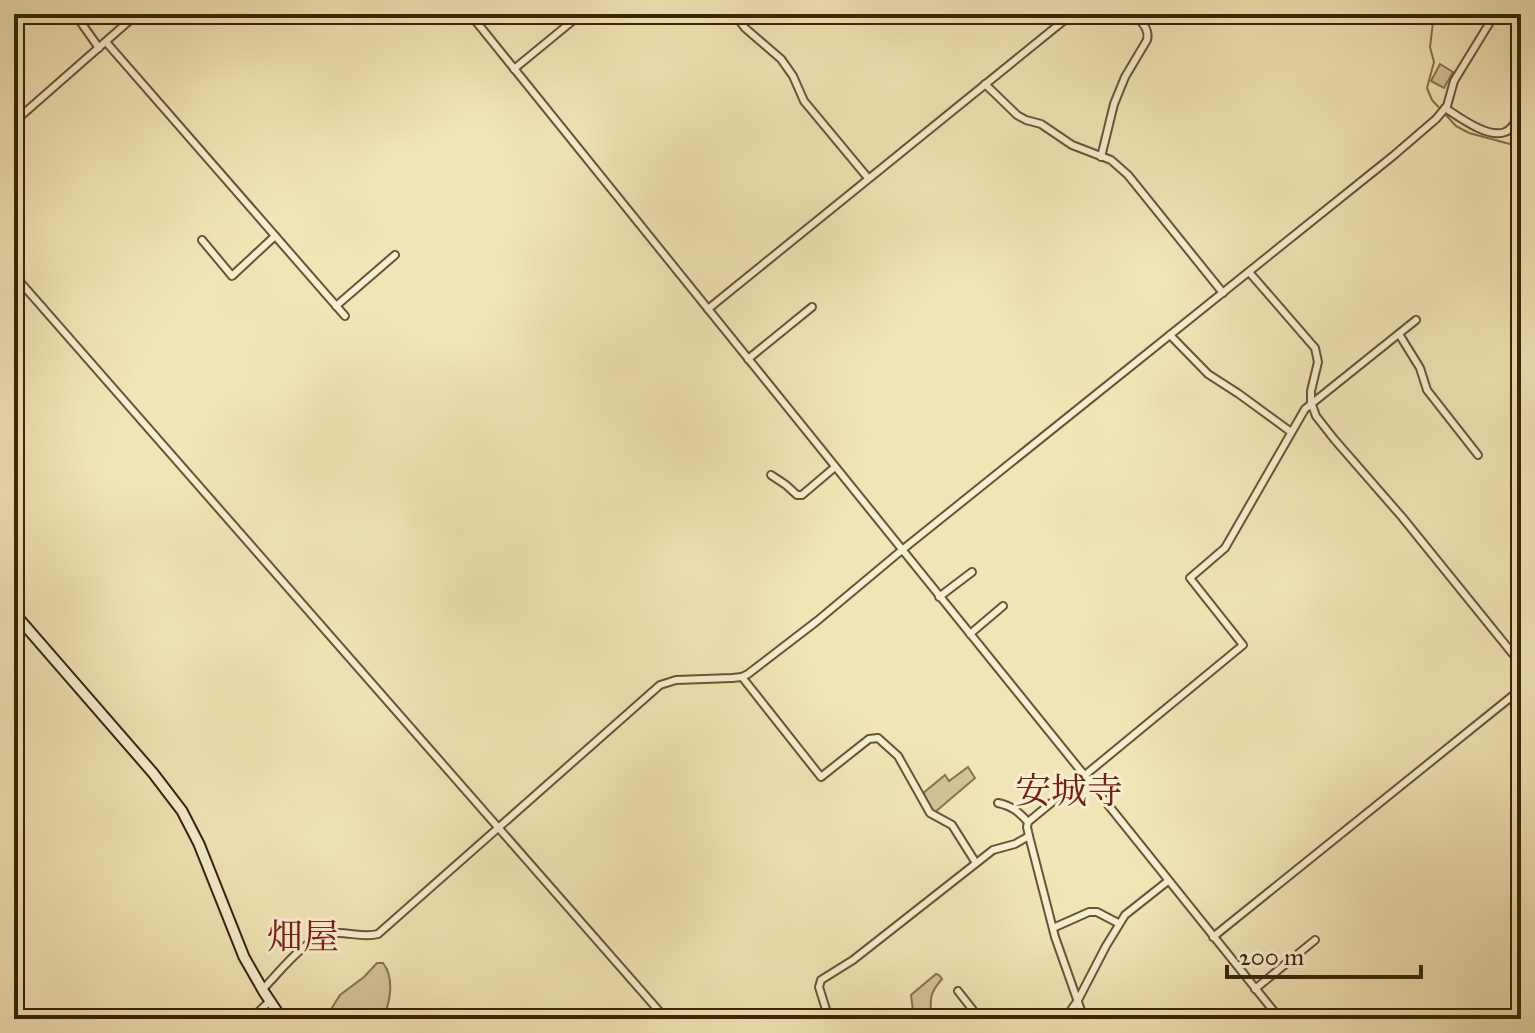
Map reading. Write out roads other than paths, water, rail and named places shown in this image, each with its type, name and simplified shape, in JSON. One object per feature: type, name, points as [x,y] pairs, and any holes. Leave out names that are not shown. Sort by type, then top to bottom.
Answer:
[{"type":"street","points":[[75,14],[99,48]]},
{"type":"street","points":[[14,122],[137,14]]},
{"type":"street","points":[[470,14],[1280,1019]]},
{"type":"street","points":[[514,69],[581,14]]},
{"type":"street","points":[[734,14],[745,28],[781,59],[804,101],[868,178]]},
{"type":"street","points":[[708,309],[1072,14]]},
{"type":"street","points":[[1101,157],[1114,104],[1149,34],[1135,14]]},
{"type":"street","points":[[262,990],[315,939],[339,933],[378,934],[660,685],[676,680],[742,677],[817,621],[1393,156],[1439,115],[1451,98],[1454,81],[1495,14]]},
{"type":"street","points":[[106,42],[345,316]]},
{"type":"street","points":[[985,84],[1017,115],[1041,124],[1072,145],[1111,160],[1128,175],[1223,293]]},
{"type":"street","points":[[1445,108],[1479,129],[1497,133],[1512,127],[1521,112]]},
{"type":"street","points":[[202,240],[232,276],[275,236]]},
{"type":"street","points":[[336,306],[395,255]]},
{"type":"street","points":[[1249,272],[1315,348],[1318,362],[1311,402],[1316,416],[1521,664]]},
{"type":"street","points":[[14,275],[666,1019]]},
{"type":"street","points":[[748,359],[812,307]]},
{"type":"street","points":[[1084,1019],[1053,928],[1028,822],[1243,645],[1190,578],[1225,548],[1311,402],[1416,320]]},
{"type":"street","points":[[1399,334],[1420,368],[1427,390],[1478,455]]},
{"type":"street","points":[[1170,335],[1208,374],[1291,432]]},
{"type":"street","points":[[771,475],[797,495],[802,495],[835,467]]},
{"type":"street","points":[[939,597],[972,572]]},
{"type":"street","points":[[970,634],[1003,606]]},
{"type":"street","points":[[14,613],[153,773],[182,811],[199,844],[244,957],[282,1019]]},
{"type":"street","points":[[742,677],[821,777],[869,739],[878,738],[898,756],[930,813],[952,825],[976,863]]},
{"type":"street","points":[[1213,937],[1521,689]]},
{"type":"street","points":[[998,803],[1020,812],[1028,822]]},
{"type":"street","points":[[829,1019],[819,987],[821,980],[863,952],[997,847],[1015,844],[1029,836]]},
{"type":"street","points":[[1065,1019],[1118,923],[1168,881]]},
{"type":"street","points":[[1053,928],[1089,912],[1097,912],[1118,923]]},
{"type":"street","points":[[1255,989],[1315,940]]},
{"type":"street","points":[[958,991],[980,1019]]},
{"type":"street","points":[[251,1019],[270,1001]]},
{"type":"street","points":[[652,1019],[660,1012]]},
{"type":"waterway","points":[[1434,14],[1430,47],[1434,62],[1427,88],[1432,100],[1456,126],[1469,133],[1521,147]]},
{"type":"district","name":"安城寺","points":[[1069,790]]},
{"type":"district","name":"畑屋","points":[[303,936]]}]
